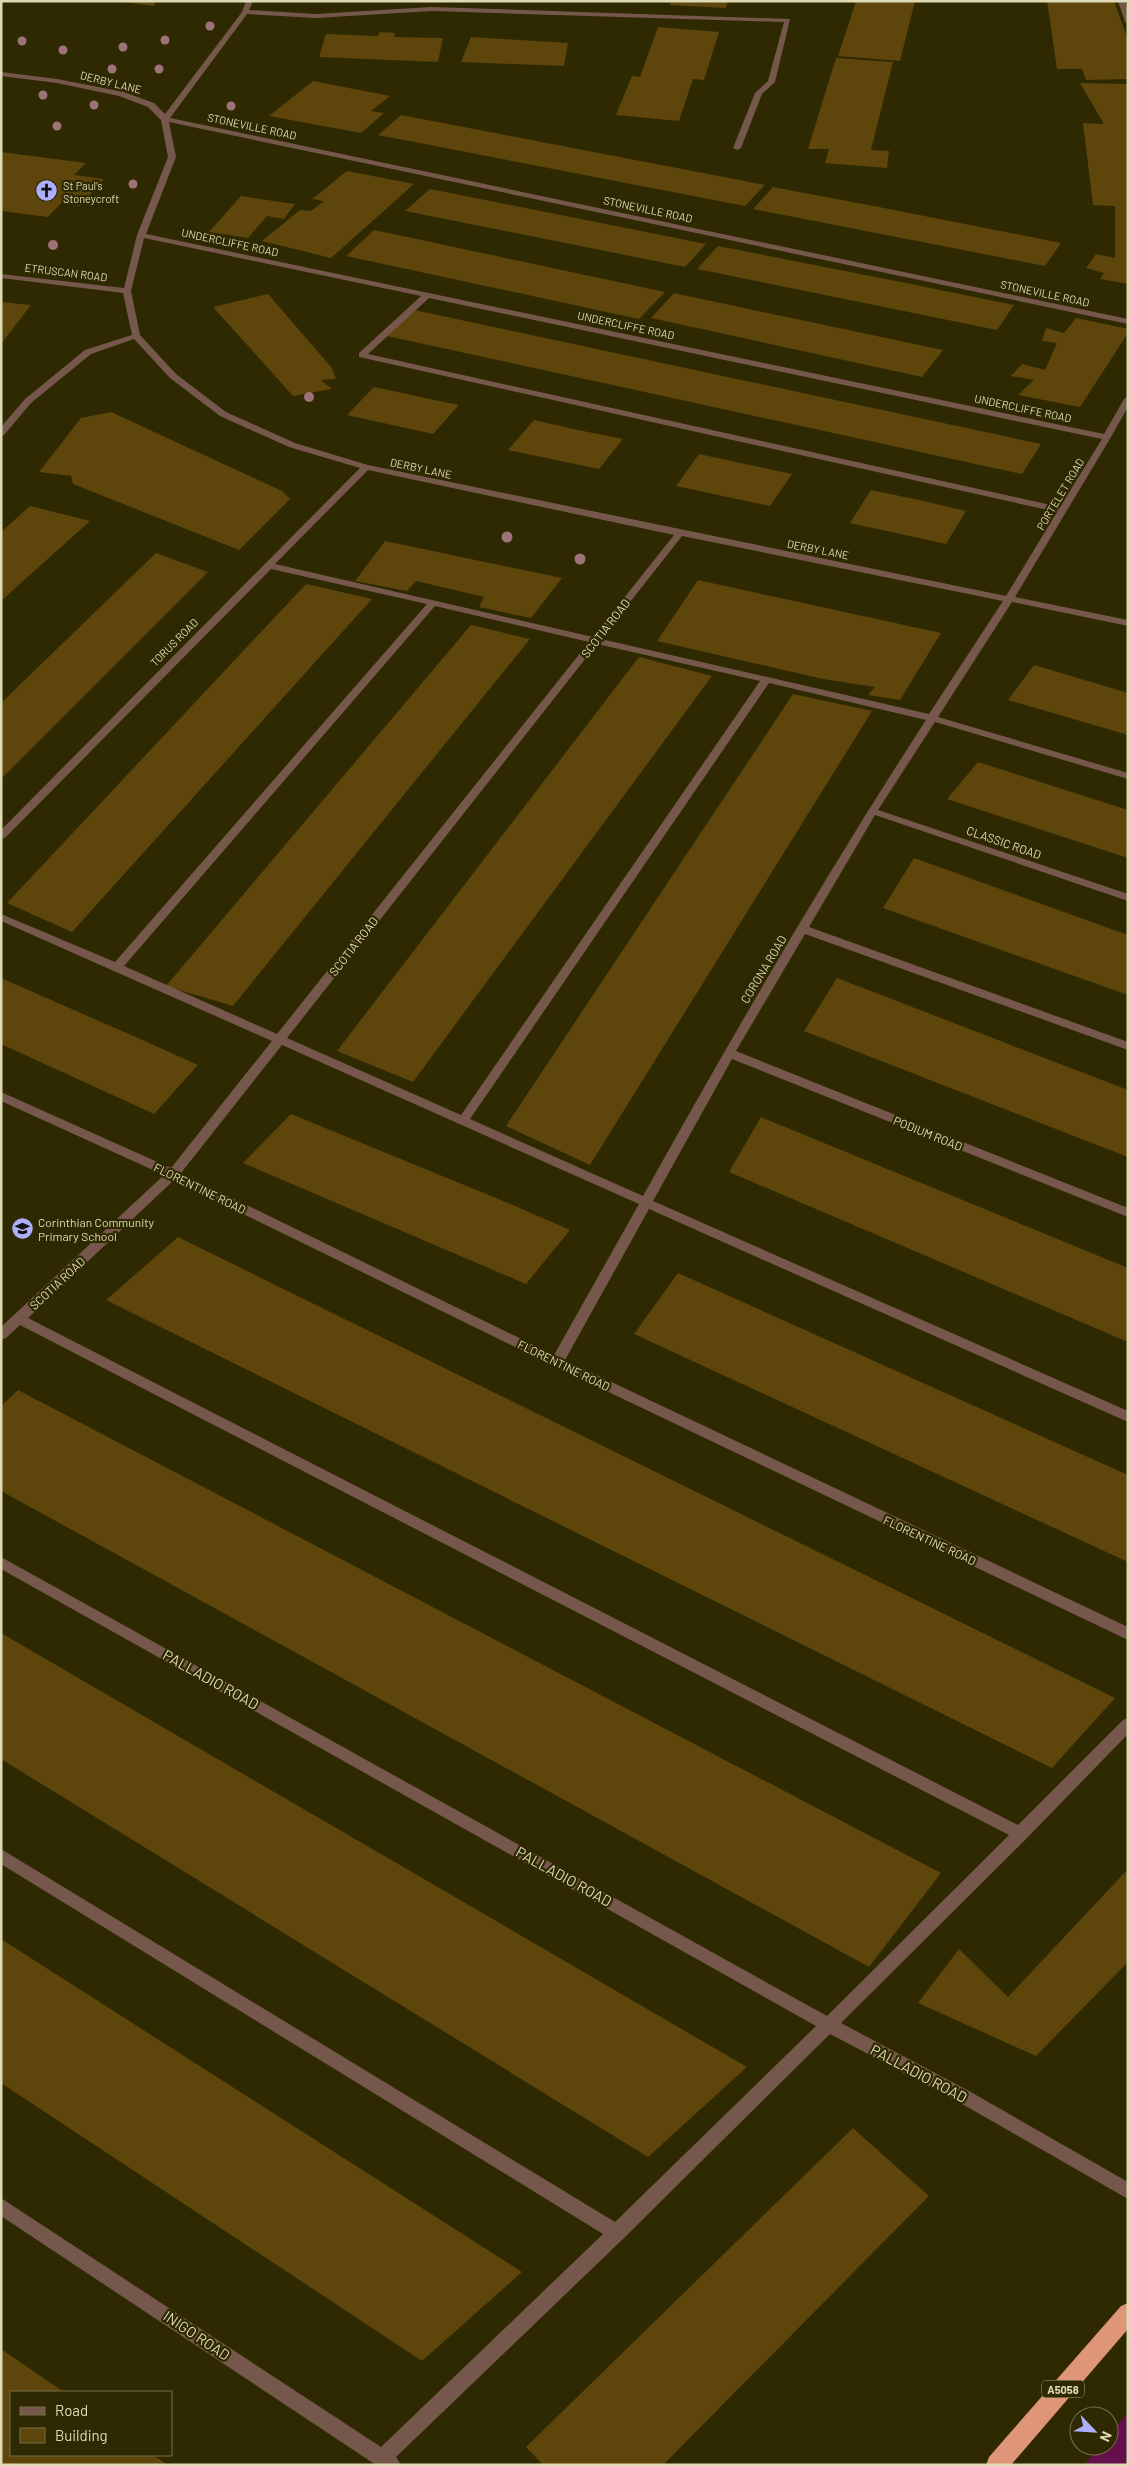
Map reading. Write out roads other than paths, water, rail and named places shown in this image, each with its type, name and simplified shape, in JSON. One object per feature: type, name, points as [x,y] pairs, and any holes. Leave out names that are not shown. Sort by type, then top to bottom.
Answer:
[{"type":"highway","name":"A5058","points":[[997,2465],[1128,2313]]},
{"type":"street","points":[[1,433],[28,401],[88,352],[136,336],[127,291],[141,235],[172,157],[164,119],[245,12],[250,1]]},
{"type":"street","points":[[1121,1],[1128,22]]},
{"type":"street","points":[[245,12],[316,16],[432,9],[788,20],[771,82],[760,93],[737,148]]},
{"type":"street","name":"DERBY LANE","points":[[1,74],[57,81],[121,94],[150,105],[164,119]]},
{"type":"street","name":"STONEVILLE ROAD","points":[[164,119],[1128,322]]},
{"type":"street","name":"UNDERCLIFFE ROAD","points":[[141,235],[1107,437]]},
{"type":"street","name":"ETRUSCAN ROAD","points":[[1,276],[127,291]]},
{"type":"street","points":[[427,295],[362,355],[1063,510]]},
{"type":"street","name":"DERBY LANE","points":[[136,336],[173,376],[223,414],[292,445],[366,467],[680,534],[1128,623]]},
{"type":"street","name":"PORTELET ROAD","points":[[1009,599],[1128,399]]},
{"type":"street","name":"TORUS ROAD","points":[[1,836],[366,467]]},
{"type":"street","name":"SCOTIA ROAD","points":[[1,1335],[172,1174],[680,534]]},
{"type":"street","points":[[268,565],[932,718],[1128,776]]},
{"type":"street","name":"CORONA ROAD","points":[[557,1362],[729,1054],[872,811],[1009,599]]},
{"type":"street","points":[[117,967],[433,603]]},
{"type":"street","points":[[463,1121],[766,680]]},
{"type":"street","name":"CLASSIC ROAD","points":[[872,811],[1128,898]]},
{"type":"street","points":[[1,917],[280,1038],[646,1204],[1128,1416]]},
{"type":"street","points":[[803,929],[1128,1046]]},
{"type":"street","name":"PODIUM ROAD","points":[[729,1054],[1128,1213]]},
{"type":"street","name":"FLORENTINE ROAD","points":[[1,1096],[172,1174],[557,1362],[1128,1634]]},
{"type":"street","points":[[19,1319],[1020,1834]]},
{"type":"street","name":"PALLADIO ROAD","points":[[1,1562],[829,2025],[963,2096],[1128,2191]]},
{"type":"street","points":[[387,2461],[829,2025],[1128,1724]]},
{"type":"street","points":[[1,1856],[618,2233]]},
{"type":"street","name":"INIGO ROAD","points":[[1,2206],[387,2461]]},
{"type":"place","name":"St Paul's Stoneycroft","points":[[47,191]]},
{"type":"place","name":"Corinthian Community Primary School","points":[[22,1229]]}]
